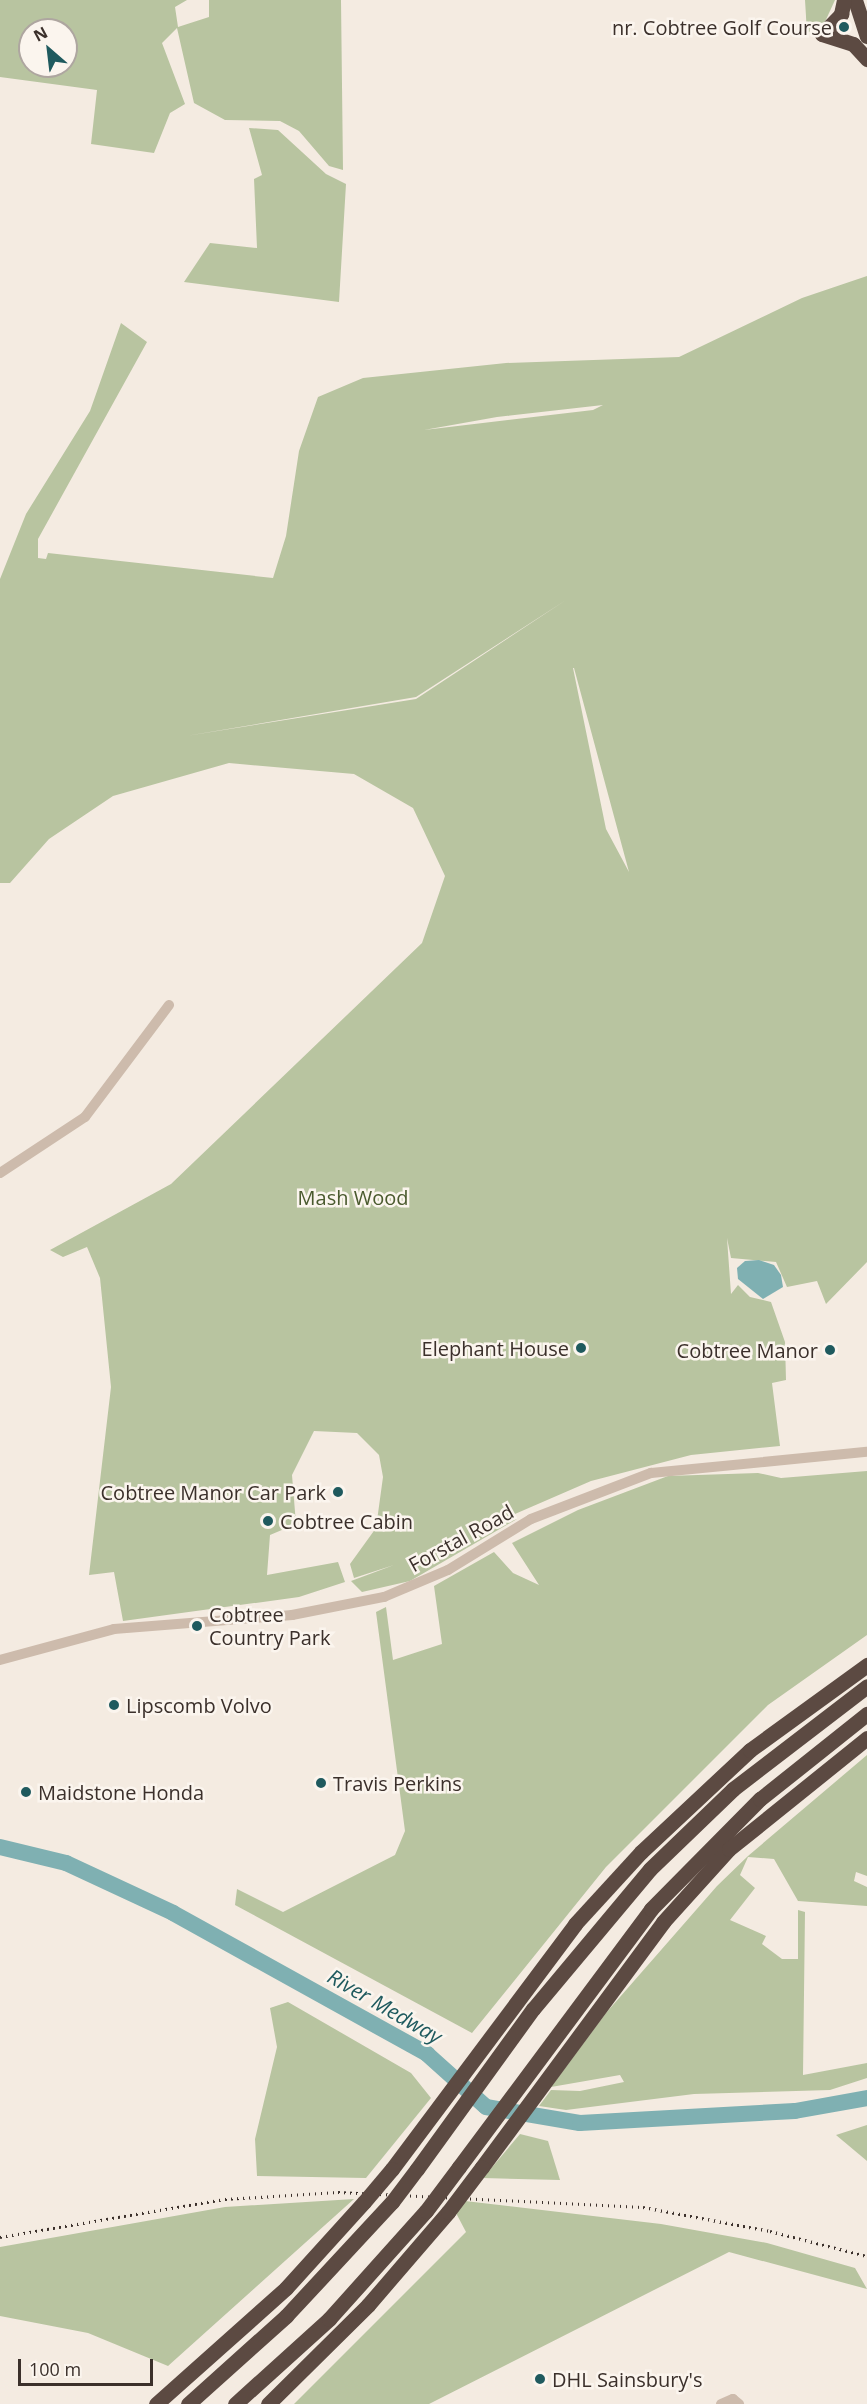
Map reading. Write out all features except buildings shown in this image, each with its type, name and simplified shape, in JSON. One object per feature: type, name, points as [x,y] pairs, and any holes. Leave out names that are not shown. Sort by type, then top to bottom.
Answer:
[{"type":"highway","points":[[844,0],[841,14],[822,34],[853,44],[867,59]]},
{"type":"highway","points":[[855,0],[867,36]]},
{"type":"highway","points":[[156,2404],[286,2288],[364,2202],[408,2148],[575,1924],[671,1821],[750,1750],[867,1665]]},
{"type":"highway","points":[[188,2404],[286,2316],[392,2202],[533,2009],[650,1869],[733,1789],[867,1686]]},
{"type":"highway","points":[[235,2404],[329,2319],[426,2211],[561,2026],[702,1853],[867,1714]]},
{"type":"highway","points":[[266,2404],[297,2376],[448,2212],[576,2036],[663,1922],[729,1849],[867,1738]]},
{"type":"street","points":[[0,1173],[85,1117],[169,1005]]},
{"type":"street","name":"Forstal Road","points":[[0,1660],[114,1629],[292,1615],[384,1597],[448,1570],[531,1519],[651,1473],[867,1452]]},
{"type":"street","points":[[721,2404],[733,2399],[739,2404]]},
{"type":"green space","points":[[0,0],[187,0],[175,7],[178,27],[209,17],[209,0],[341,0],[343,170],[329,166],[299,131],[280,121],[225,120],[194,103],[177,28],[162,43],[185,104],[170,113],[154,153],[91,144],[97,90],[0,77]]},
{"type":"green space","points":[[805,0],[835,0],[824,24],[807,33]]},
{"type":"green space","points":[[249,128],[278,130],[326,174],[346,184],[339,302],[184,282],[210,243],[257,248],[254,179],[262,175]]},
{"type":"green space","name":"Mash Wood","points":[[867,276],[867,1262],[826,1304],[817,1281],[787,1287],[776,1262],[731,1258],[727,1238],[731,1294],[738,1285],[750,1297],[771,1302],[785,1342],[786,1380],[772,1383],[780,1446],[691,1455],[591,1481],[478,1530],[517,1519],[410,1581],[362,1592],[351,1581],[394,1565],[354,1578],[350,1564],[376,1528],[383,1477],[379,1455],[357,1433],[314,1431],[292,1475],[296,1524],[270,1535],[267,1575],[338,1562],[345,1582],[299,1597],[123,1621],[114,1572],[89,1575],[111,1387],[100,1278],[87,1247],[63,1257],[50,1250],[171,1184],[422,943],[445,876],[413,808],[354,774],[229,763],[113,796],[49,839],[10,883],[0,883],[0,579],[26,514],[90,411],[121,323],[147,342],[38,539],[38,558],[46,559],[48,553],[273,578],[286,536],[299,451],[318,397],[363,378],[506,363],[679,357],[802,298]],"holes":[[[603,405],[593,410],[424,430],[497,417]],[[566,600],[416,699],[186,736],[416,697]],[[573,668],[629,872],[606,829]]]},
{"type":"green space","points":[[867,1471],[867,1635],[768,1705],[606,1867],[472,2033],[235,1905],[237,1889],[283,1912],[395,1855],[405,1831],[376,1612],[386,1607],[393,1660],[442,1644],[434,1586],[494,1552],[513,1573],[539,1585],[512,1543],[578,1510],[668,1476],[758,1473],[781,1478]]},
{"type":"green space","points":[[867,1755],[867,1876],[856,1872],[854,1881],[867,1887],[867,1906],[798,1901],[774,1859],[748,1857],[740,1875],[755,1888],[730,1920],[766,1936],[762,1944],[782,1959],[798,1959],[798,1910],[805,1912],[803,2075],[867,2063],[867,2078],[830,2090],[694,2094],[566,2110],[539,2106],[551,2090],[580,2091],[624,2082],[620,2075],[551,2087],[606,2013],[717,1886],[748,1856]]},
{"type":"green space","points":[[288,2002],[411,2073],[431,2098],[366,2178],[257,2176],[255,2139],[277,2047],[270,2008]]},
{"type":"green space","points":[[867,2125],[867,2161],[836,2135]]},
{"type":"green space","points":[[520,2134],[548,2141],[560,2180],[483,2178]]},
{"type":"green space","points":[[354,2199],[168,2366],[88,2333],[0,2316],[0,2247],[225,2207]]},
{"type":"green space","points":[[465,2201],[661,2224],[767,2243],[855,2268],[867,2289],[729,2252],[429,2404],[294,2404],[466,2232],[456,2213]]},
{"type":"water","points":[[759,1260],[774,1265],[781,1275],[783,1287],[763,1299],[738,1279],[737,1268],[745,1261]]},
{"type":"waterway","name":"River Medway","points":[[0,1847],[66,1863],[173,1913],[427,2054],[486,2107],[580,2123],[795,2111],[867,2098]]},
{"type":"railway","points":[[0,2237],[225,2199],[338,2192],[643,2207],[770,2231],[867,2256]]},
{"type":"place","name":"nr. Cobtree Golf Course","points":[[844,27]]},
{"type":"place","name":"Elephant House","points":[[581,1348]]},
{"type":"place","name":"Cobtree Manor","points":[[830,1350]]},
{"type":"place","name":"Cobtree Manor Car Park","points":[[338,1492]]},
{"type":"place","name":"Cobtree Cabin","points":[[268,1521]]},
{"type":"place","name":"Cobtree Country Park","points":[[197,1626]]},
{"type":"place","name":"Lipscomb Volvo","points":[[114,1705]]},
{"type":"place","name":"Travis Perkins","points":[[321,1783]]},
{"type":"place","name":"Maidstone Honda","points":[[26,1792]]},
{"type":"place","name":"DHL Sainsbury's","points":[[540,2379]]}]
